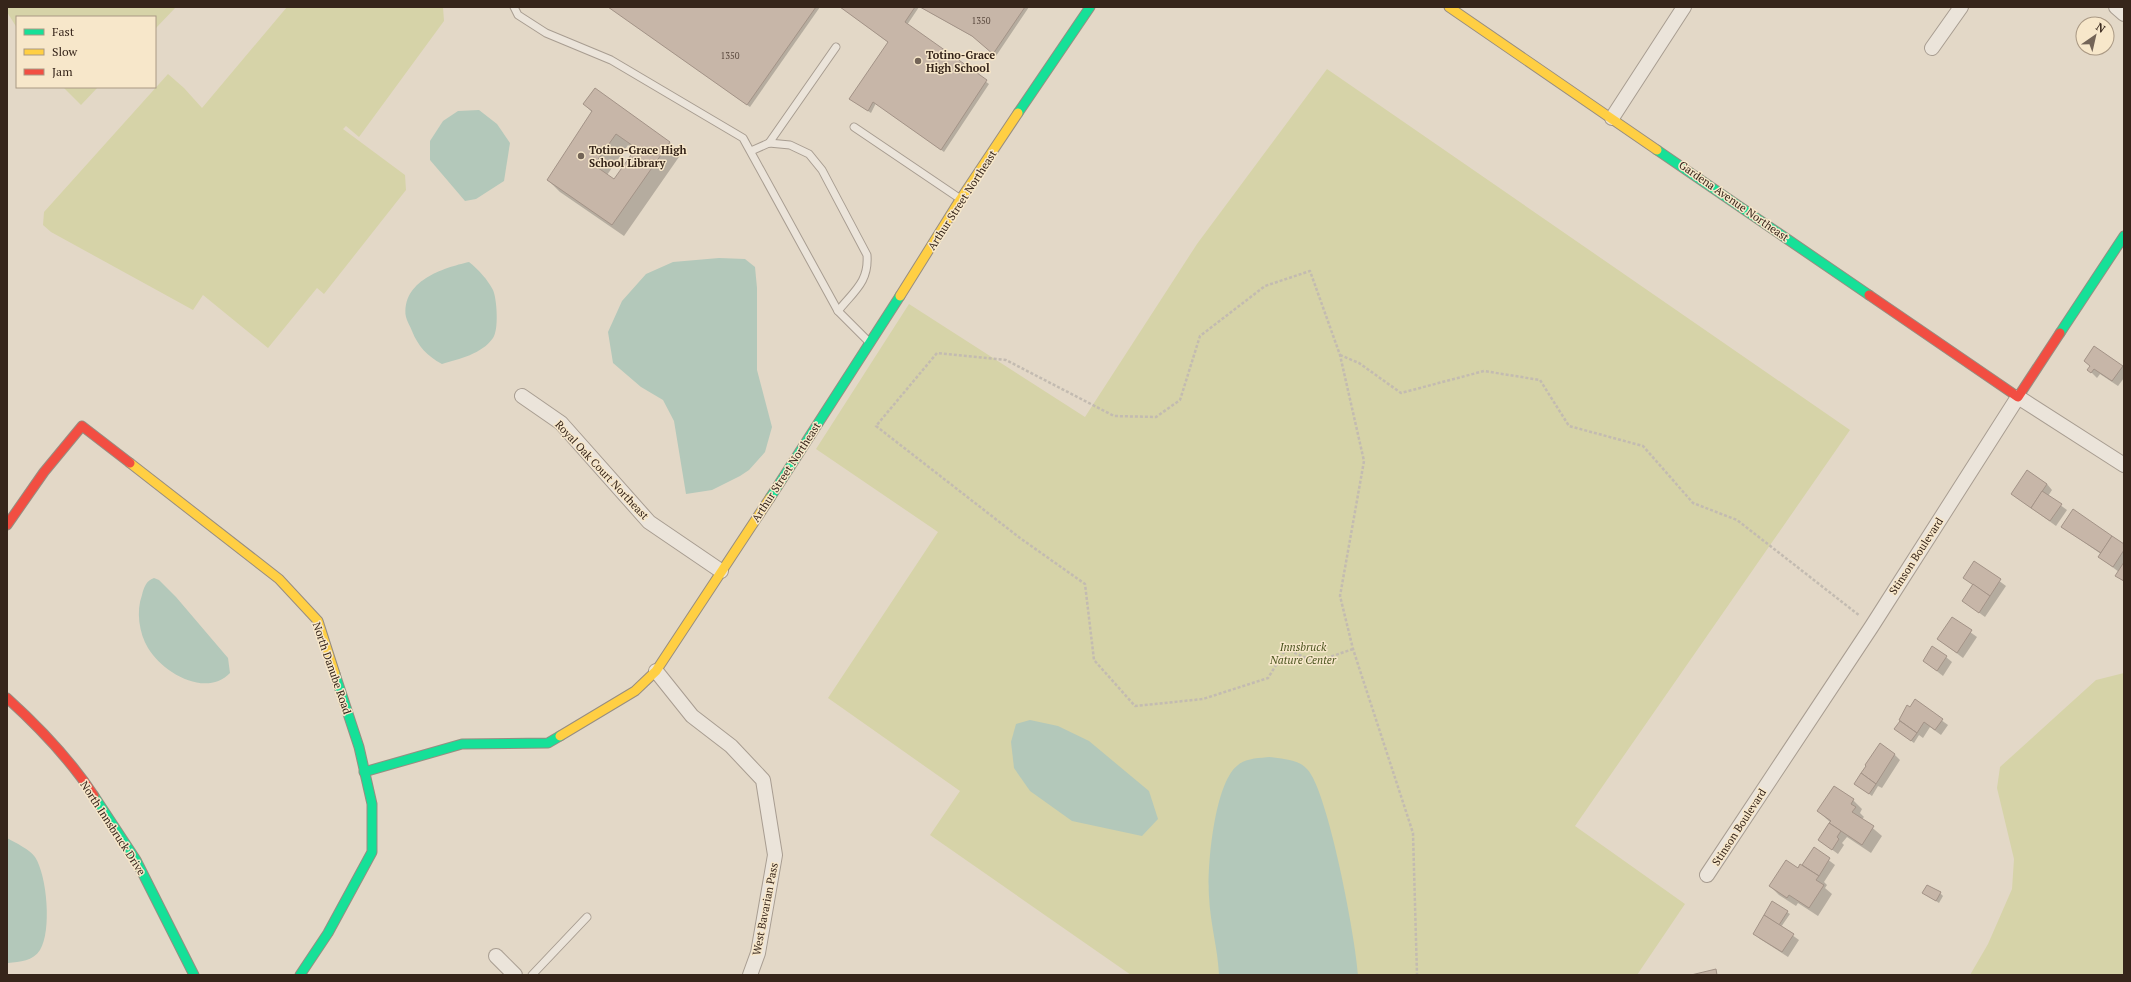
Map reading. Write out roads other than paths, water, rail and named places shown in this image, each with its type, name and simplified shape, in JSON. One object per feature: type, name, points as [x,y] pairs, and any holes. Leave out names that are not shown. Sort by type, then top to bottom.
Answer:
[{"type":"street","name":"Arthur Street Northeast","points":[[364,772],[462,744],[548,743],[635,692],[656,671],[870,343],[960,200],[1090,7]]},
{"type":"street","name":"Gardena Avenue Northeast","points":[[1449,7],[2018,397]]},
{"type":"street","points":[[1612,118],[1684,7]]},
{"type":"street","points":[[1932,48],[1961,7]]},
{"type":"street","points":[[2116,7],[2124,14]]},
{"type":"street","name":"Stinson Boulevard","points":[[1707,876],[1872,626],[2018,397],[2124,236]]},
{"type":"street","name":"Royal Oak Court Northeast","points":[[522,396],[561,422],[649,522],[721,571]]},
{"type":"street","points":[[2018,397],[2124,465]]},
{"type":"street","name":"North Danube Road","points":[[7,525],[44,472],[82,426],[279,579],[318,621],[359,747],[372,804],[372,852],[328,933],[300,975]]},
{"type":"street","name":"West Bavarian Pass","points":[[656,671],[692,716],[731,746],[763,780],[775,856],[758,953],[750,975]]},
{"type":"street","name":"North Innsbruck Drive","points":[[7,698],[32,720],[82,778],[136,860],[194,975]]},
{"type":"street","points":[[496,956],[515,975]]},
{"type":"lane","points":[[514,7],[518,15],[546,33],[611,60],[743,138],[751,150],[838,311],[870,343]]},
{"type":"lane","points":[[769,143],[836,47]]},
{"type":"lane","points":[[854,127],[960,200]]},
{"type":"lane","points":[[751,150],[769,143],[790,145],[809,154],[822,170],[867,255],[868,270],[865,278],[838,311]]},
{"type":"lane","points":[[532,975],[587,917]]},
{"type":"place","name":"Totino-Grace High School","points":[[918,61]]},
{"type":"place","name":"Totino-Grace High School Library","points":[[581,156]]},
{"type":"park label","name":"Innsbruck Nature Center","points":[[1303,653]]}]
